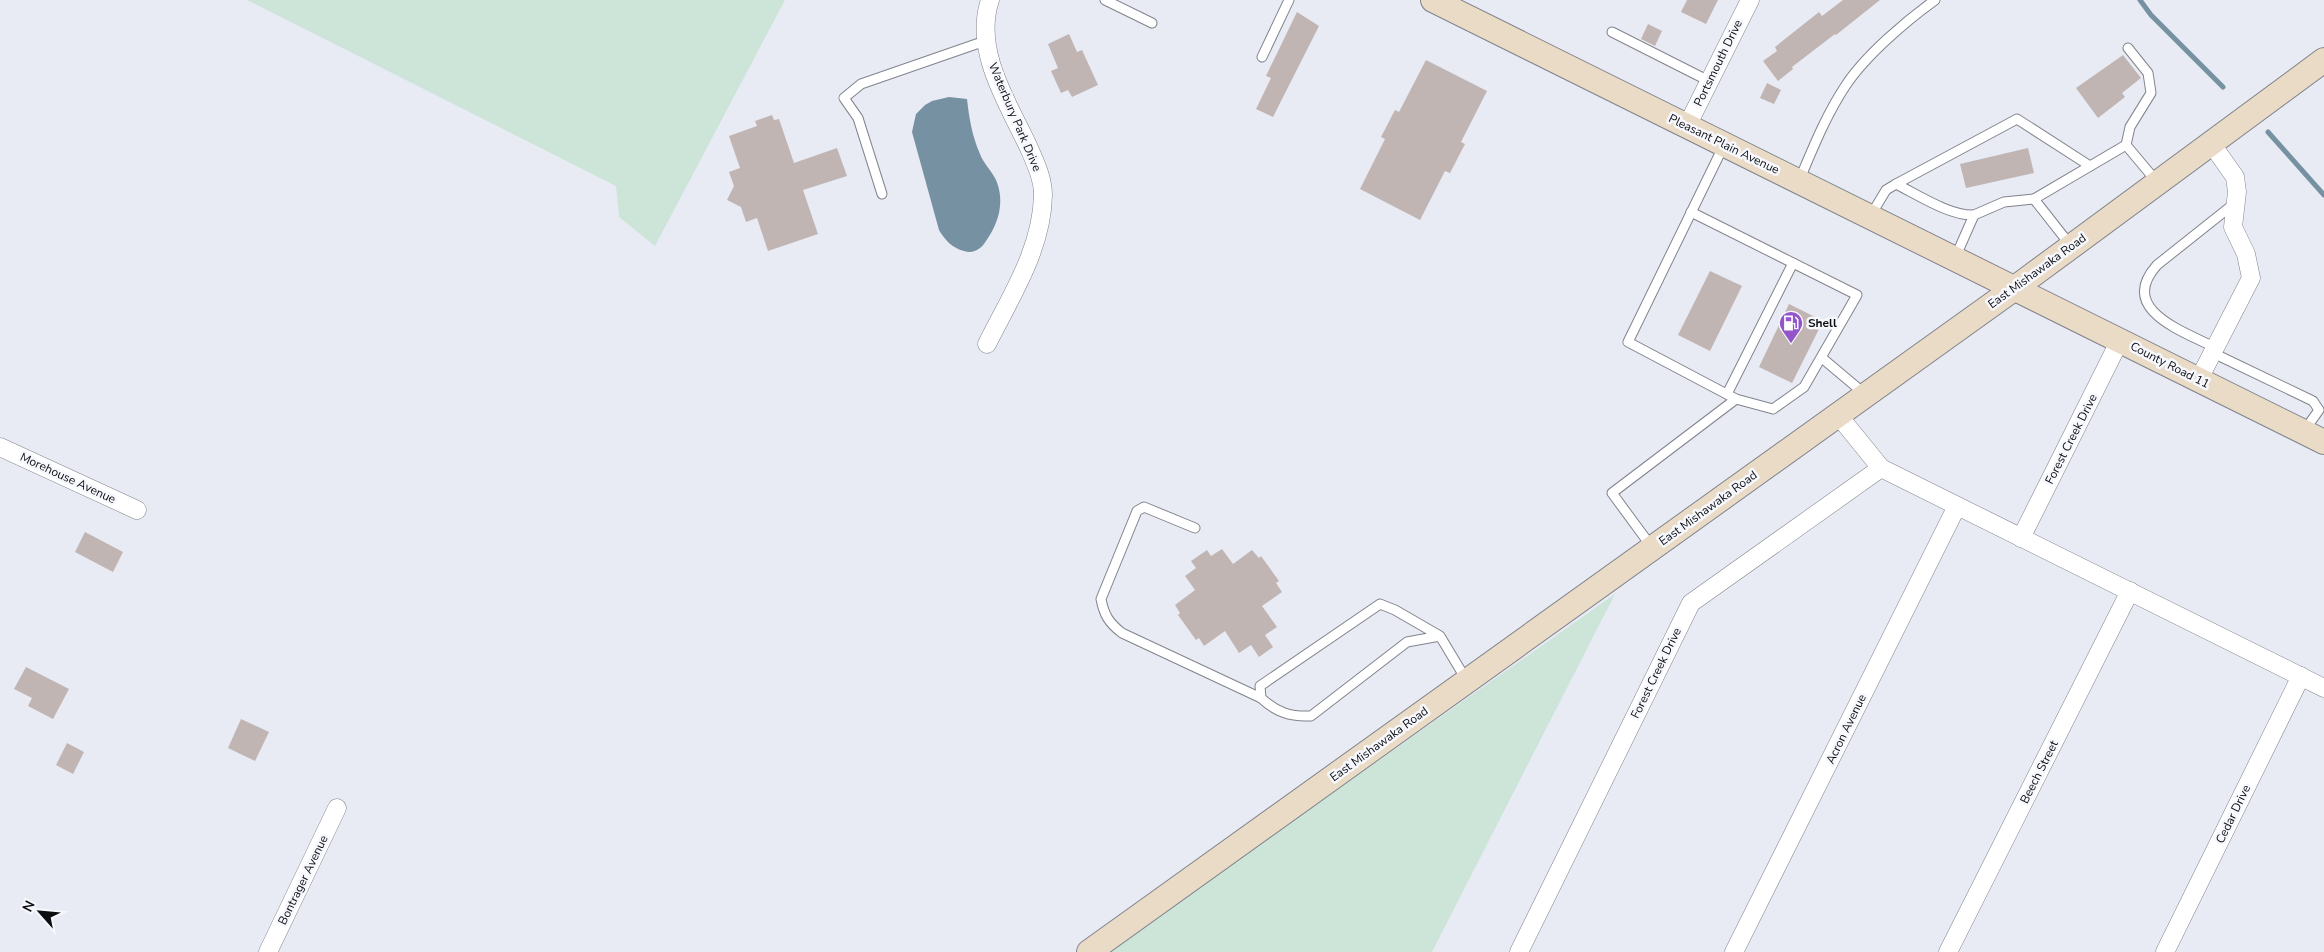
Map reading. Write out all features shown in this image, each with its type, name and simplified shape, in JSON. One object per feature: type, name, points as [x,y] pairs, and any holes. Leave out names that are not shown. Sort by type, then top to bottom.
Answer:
[{"type":"main road","name":"Pleasant Plain Avenue","points":[[1433,0],[2015,288]]},
{"type":"main road","name":"East Mishawaka Road","points":[[1089,952],[2015,288],[2324,60]]},
{"type":"main road","name":"County Road 11","points":[[2015,288],[2314,437]]},
{"type":"street","name":"Waterbury Park Drive","points":[[987,344],[1034,248],[1041,219],[1043,192],[1038,169],[991,63],[985,41],[987,9],[990,0]]},
{"type":"street","name":"Portsmouth Drive","points":[[1687,126],[1750,0]]},
{"type":"street","points":[[2200,379],[2251,278],[2246,254],[2233,227],[2237,192],[2235,176],[2211,143]]},
{"type":"street","name":"Forest Creek Drive","points":[[2021,538],[2120,340]]},
{"type":"street","points":[[1838,415],[1881,468],[2324,688]]},
{"type":"street","name":"Morehouse Avenue","points":[[0,447],[137,510]]},
{"type":"street","name":"Forest Creek Drive","points":[[1519,952],[1691,603],[1881,468]]},
{"type":"street","name":"Acron Avenue","points":[[1734,952],[1957,506]]},
{"type":"street","name":"Beech Street","points":[[1948,952],[2130,591]]},
{"type":"street","name":"Cedar Drive","points":[[2165,952],[2301,676]]},
{"type":"street","name":"Bontrager Avenue","points":[[268,952],[338,808]]},
{"type":"lane","points":[[1105,0],[1152,23]]},
{"type":"lane","points":[[1262,57],[1289,0]]},
{"type":"lane","points":[[1799,181],[1824,122],[1847,83],[1879,48],[1918,12],[1935,0]]},
{"type":"lane","points":[[1612,32],[1709,82]]},
{"type":"lane","points":[[882,194],[858,118],[844,98],[861,84],[985,41]]},
{"type":"lane","points":[[1896,184],[1954,212],[1974,215],[2004,202],[2034,199],[2126,145],[2130,127],[2151,93],[2148,73],[2128,48]]},
{"type":"lane","points":[[1870,216],[1886,190],[2017,119],[2090,166]]},
{"type":"lane","points":[[1691,212],[1857,295],[1804,387],[1773,409],[1736,399],[1628,342],[1691,212],[1724,144]]},
{"type":"lane","points":[[2126,145],[2157,183]]},
{"type":"lane","points":[[2034,199],[2071,246]]},
{"type":"lane","points":[[2236,202],[2148,274],[2143,288],[2143,299],[2152,312],[2171,325],[2215,351],[2312,401],[2319,410],[2314,437]]},
{"type":"lane","points":[[1955,258],[1974,215]]},
{"type":"lane","points":[[1727,394],[1793,263]]},
{"type":"lane","points":[[1822,358],[1866,395]]},
{"type":"lane","points":[[1652,548],[1612,493],[1736,399]]},
{"type":"lane","points":[[1195,528],[1144,507],[1137,512],[1101,599],[1104,614],[1110,623],[1122,633],[1261,698],[1273,709],[1294,717],[1311,716],[1407,642],[1440,636]]},
{"type":"lane","points":[[1261,698],[1260,686],[1380,604],[1395,610],[1440,636],[1467,681]]},
{"type":"green space","points":[[247,0],[785,0],[655,246],[619,217],[616,186]]},
{"type":"green space","points":[[1615,594],[1432,952],[1107,952]]},
{"type":"water","points":[[949,97],[967,99],[970,120],[981,157],[999,188],[999,212],[991,234],[982,246],[971,252],[952,246],[939,230],[912,132],[916,114],[925,105],[932,101]]},
{"type":"building","points":[[1687,0],[1718,0],[1706,24],[1681,12]]},
{"type":"building","points":[[1843,0],[1880,0],[1792,67],[1793,69],[1778,81],[1763,61],[1777,51],[1775,47],[1819,12],[1822,16]]},
{"type":"building","points":[[1297,12],[1319,26],[1273,117],[1256,109],[1271,78],[1266,76]]},
{"type":"building","points":[[1648,24],[1662,31],[1655,46],[1641,39]]},
{"type":"building","points":[[1069,34],[1077,52],[1082,50],[1098,85],[1072,97],[1068,90],[1061,93],[1051,71],[1058,68],[1048,44]]},
{"type":"building","points":[[2123,55],[2141,78],[2122,93],[2125,97],[2098,118],[2076,88]]},
{"type":"building","points":[[1426,60],[1487,91],[1461,142],[1465,144],[1450,173],[1445,171],[1420,220],[1360,189],[1385,139],[1381,137],[1395,110],[1399,112]]},
{"type":"building","points":[[1767,83],[1781,90],[1774,104],[1760,98]]},
{"type":"building","points":[[772,115],[774,120],[779,119],[794,163],[837,148],[847,176],[803,190],[818,234],[768,251],[757,218],[746,222],[741,207],[727,200],[734,186],[729,172],[740,168],[729,136],[757,126],[755,121]]},
{"type":"building","points":[[2028,148],[2034,173],[1966,188],[1960,164]]},
{"type":"building","points":[[1710,271],[1742,286],[1710,351],[1678,335]]},
{"type":"building","name":"Shell","points":[[1789,304],[1823,321],[1792,383],[1759,367]]},
{"type":"building","points":[[85,532],[123,552],[113,572],[75,552]]},
{"type":"building","points":[[1222,549],[1233,564],[1252,550],[1259,558],[1261,556],[1279,581],[1276,583],[1282,592],[1262,606],[1277,627],[1265,635],[1273,647],[1259,657],[1251,645],[1239,653],[1225,631],[1204,646],[1199,638],[1196,640],[1178,615],[1180,613],[1175,605],[1195,590],[1185,576],[1196,568],[1191,561],[1207,550],[1211,556]]},
{"type":"building","points":[[26,667],[69,689],[53,719],[28,706],[32,698],[14,689]]},
{"type":"building","points":[[241,719],[269,732],[255,761],[228,748]]},
{"type":"building","points":[[67,743],[84,752],[73,774],[56,765]]},
{"type":"waterway","points":[[2140,0],[2151,15],[2223,87]]},
{"type":"waterway","points":[[2268,132],[2324,195]]},
{"type":"place","name":"Shell","points":[[1791,344]]}]
